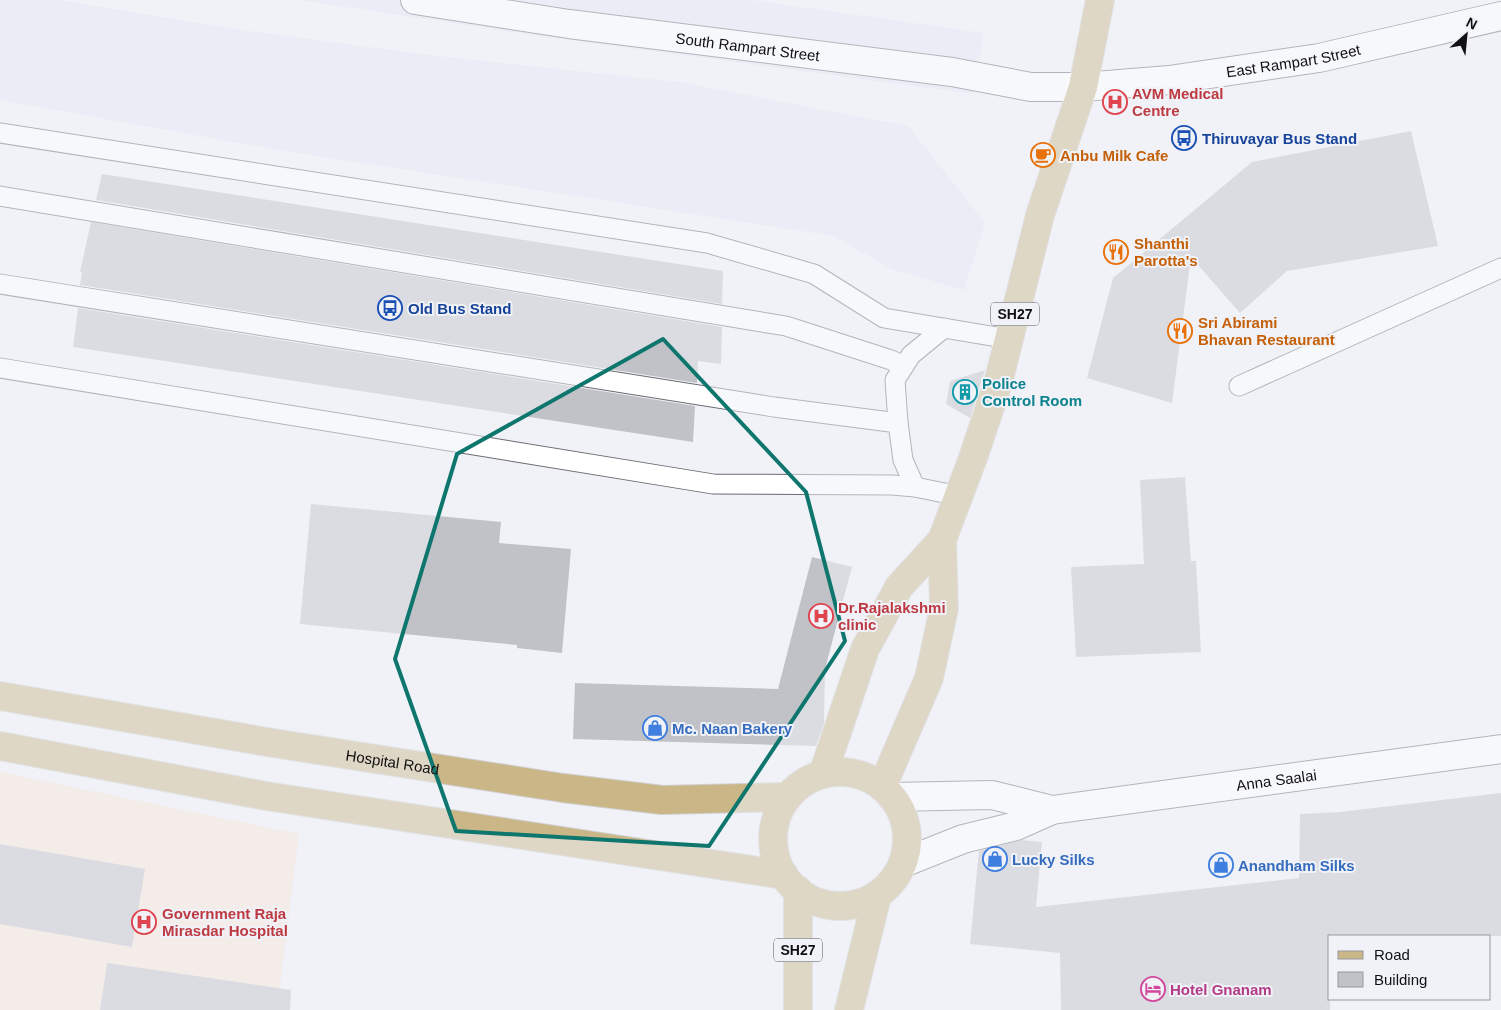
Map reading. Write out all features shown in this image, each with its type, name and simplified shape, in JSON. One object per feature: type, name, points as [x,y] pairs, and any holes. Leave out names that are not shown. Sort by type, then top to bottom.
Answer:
[{"type":"main road","name":"SH27","points":[[823,774],[865,649],[899,587],[942,540],[959,496],[998,383],[1040,215],[1083,87],[1100,0]]},
{"type":"main road","name":"SH27","points":[[887,792],[929,678],[944,608],[942,540]]},
{"type":"main road","name":"Hospital Road","points":[[0,696],[279,744],[563,788],[662,800],[788,797]]},
{"type":"main road","points":[[0,746],[266,796],[791,883]]},
{"type":"main road","points":[[844,772],[864,777],[887,792],[902,812],[907,829],[907,847],[903,863],[892,881],[877,896],[857,904],[836,906],[816,901],[791,883],[775,856],[773,835],[778,815],[788,797],[803,782],[823,774],[844,772]]},
{"type":"main road","name":"SH27","points":[[791,883],[798,1010]]},
{"type":"main road","points":[[849,1010],[877,896]]},
{"type":"street","name":"South Rampart Street","points":[[415,0],[569,24],[952,72],[1031,87],[1083,87]]},
{"type":"street","name":"East Rampart Street","points":[[1083,87],[1169,80],[1319,58],[1501,16]]},
{"type":"street","name":"Anna Saalai","points":[[903,863],[963,840],[1016,826],[1052,810],[1501,749]]},
{"type":"street","name":"Anna Saalai","points":[[887,792],[992,795],[1052,810]]},
{"type":"lane","points":[[0,134],[707,243],[814,274],[884,318],[1009,339]]},
{"type":"lane","points":[[0,196],[786,326],[891,360],[904,366]]},
{"type":"lane","points":[[1239,386],[1501,268]]},
{"type":"lane","points":[[0,284],[774,407],[898,423]]},
{"type":"lane","points":[[915,487],[903,460],[895,380],[911,355],[944,328]]},
{"type":"lane","points":[[0,368],[713,484],[892,484],[959,496]]},
{"type":"highlighted area","points":[[663,339],[806,492],[845,641],[709,846],[456,831],[395,659],[457,454]]},
{"type":"shaded area","points":[[0,0],[59,0],[242,30],[428,55],[679,82],[908,126],[985,223],[964,290],[891,269],[834,236],[278,150],[0,100]]},
{"type":"shaded area","points":[[299,0],[751,0],[984,33],[973,94],[540,36]]},
{"type":"shaded area","name":"Government Raja Mirasdar Hospital","points":[[0,772],[299,834],[277,1010],[0,1010]]},
{"type":"building","points":[[1411,131],[1438,246],[1287,271],[1240,313],[1191,257],[1172,403],[1087,378],[1113,278],[1252,162]]},
{"type":"building","points":[[102,174],[723,271],[722,304],[96,200]]},
{"type":"building","points":[[91,222],[722,327],[721,364],[698,361],[697,383],[80,285],[82,272],[80,272]]},
{"type":"building","points":[[78,308],[695,406],[693,442],[73,347]]},
{"type":"building","name":"Police Control Room","points":[[985,370],[970,418],[946,404],[950,381]]},
{"type":"building","points":[[1185,477],[1191,561],[1196,561],[1201,652],[1076,657],[1071,567],[1144,564],[1140,480]]},
{"type":"building","points":[[311,504],[501,522],[499,543],[571,549],[562,653],[517,648],[517,645],[300,624]]},
{"type":"building","points":[[812,557],[852,567],[825,669],[824,723],[816,746],[573,739],[575,683],[778,689]]},
{"type":"building","points":[[1501,793],[1501,936],[1328,935],[1328,1000],[1330,1000],[1330,1010],[1061,1010],[1060,953],[970,944],[979,851],[1022,840],[1042,842],[1036,907],[1299,878],[1300,814],[1340,812]]},
{"type":"building","points":[[0,844],[145,869],[132,947],[0,924]]},
{"type":"building","points":[[107,963],[291,990],[290,1010],[100,1010]]},
{"type":"place","name":"AVM Medical Centre","points":[[1115,102]]},
{"type":"place","name":"Thiruvayar Bus Stand","points":[[1184,138]]},
{"type":"place","name":"Anbu Milk Cafe","points":[[1043,155]]},
{"type":"place","name":"Shanthi Parotta's","points":[[1116,252]]},
{"type":"place","name":"Old Bus Stand","points":[[390,308]]},
{"type":"place","name":"Sri Abirami Bhavan Restaurant","points":[[1180,331]]},
{"type":"place","name":"Police Control Room","points":[[965,392]]},
{"type":"place","name":"Dr.Rajalakshmi clinic","points":[[821,616]]},
{"type":"place","name":"Mc. Naan Bakery","points":[[655,728]]},
{"type":"place","name":"Lucky Silks","points":[[995,859]]},
{"type":"place","name":"Anandham Silks","points":[[1221,865]]},
{"type":"place","name":"Government Raja Mirasdar Hospital","points":[[144,922]]},
{"type":"place","name":"Hotel Gnanam","points":[[1153,989]]}]
